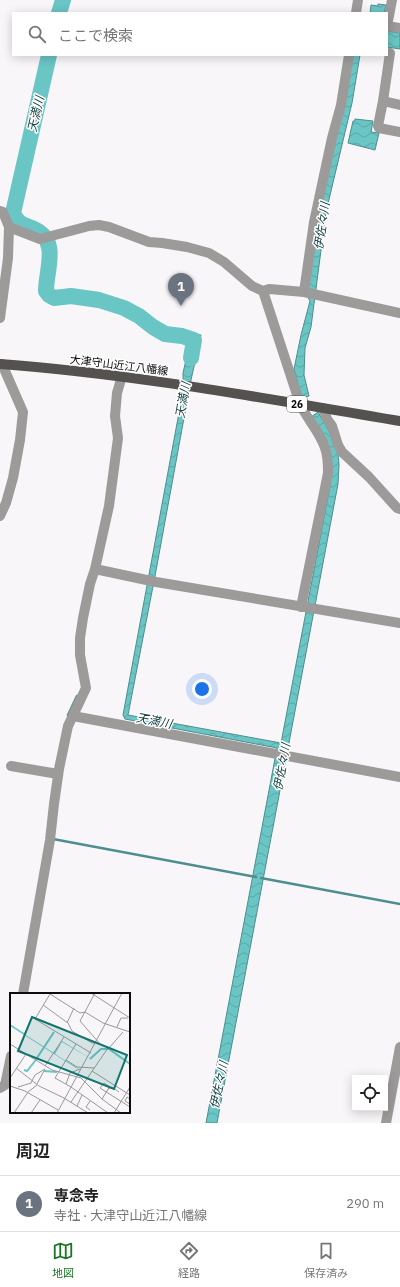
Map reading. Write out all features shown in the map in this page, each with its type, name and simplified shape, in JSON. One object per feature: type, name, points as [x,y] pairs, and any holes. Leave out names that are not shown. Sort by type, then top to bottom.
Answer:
[{"type":"main road","name":"大津守山近江八幡線","points":[[1,364],[122,376],[400,421]]},
{"type":"street","points":[[356,12],[358,0]]},
{"type":"street","points":[[388,21],[392,0]]},
{"type":"street","points":[[388,26],[400,28]]},
{"type":"street","points":[[392,53],[378,126],[379,128],[400,132]]},
{"type":"street","points":[[305,292],[314,222],[332,138],[341,105],[349,56]]},
{"type":"street","points":[[383,101],[400,105]]},
{"type":"street","points":[[0,211],[3,212],[9,227],[8,258],[0,317]]},
{"type":"street","points":[[9,227],[46,238],[89,226],[99,225],[109,227],[149,242],[187,247],[209,253],[224,262],[252,286],[263,291],[269,289],[305,292],[400,314]]},
{"type":"street","points":[[263,291],[300,404],[329,439],[369,477],[397,508],[400,509]]},
{"type":"street","points":[[0,516],[6,503],[14,473],[23,412],[1,364]]},
{"type":"street","points":[[23,993],[50,840],[58,774],[68,726],[86,688],[80,655],[80,638],[90,584],[95,569],[109,506],[118,438],[115,416],[117,393],[122,376]]},
{"type":"street","points":[[302,607],[328,473],[327,458],[329,439],[323,408]]},
{"type":"street","points":[[95,569],[156,582],[400,623]]},
{"type":"street","points":[[72,716],[400,777]]},
{"type":"street","points":[[11,766],[58,774]]},
{"type":"street","points":[[386,1123],[400,1047]]},
{"type":"street","points":[[0,1088],[5,1085],[10,1061]]},
{"type":"water","points":[[378,4],[386,5],[384,12],[370,12],[371,5],[378,6]]},
{"type":"water","points":[[388,31],[400,33],[400,49],[388,47]]},
{"type":"water","name":"伊佐々川","points":[[352,56],[360,56],[352,103],[326,212],[311,327],[305,348],[304,375],[309,396],[302,399],[294,369],[310,301],[307,296],[313,246]]},
{"type":"water","points":[[355,119],[373,121],[371,132],[379,133],[375,150],[348,143],[353,121],[355,121]]},
{"type":"water","name":"伊佐々川","points":[[192,334],[201,335],[191,380],[128,715],[281,743],[330,486],[331,470],[311,417],[318,412],[335,444],[339,458],[338,484],[217,1123],[206,1123],[277,748],[125,719],[123,715],[183,391],[183,373]]},
{"type":"waterway","name":"天満川","points":[[59,12],[63,0]]},
{"type":"waterway","name":"天満川","points":[[49,56],[13,213],[19,222],[42,234],[47,241],[50,256],[46,291],[54,298],[71,296],[99,300],[124,308],[139,316],[165,334],[182,336],[194,340],[191,358]]},
{"type":"waterway","points":[[68,715],[77,696]]},
{"type":"waterway","points":[[53,839],[256,877]]},
{"type":"waterway","points":[[261,878],[400,904]]},
{"type":"place","name":"専念寺","points":[[181,306]]}]
